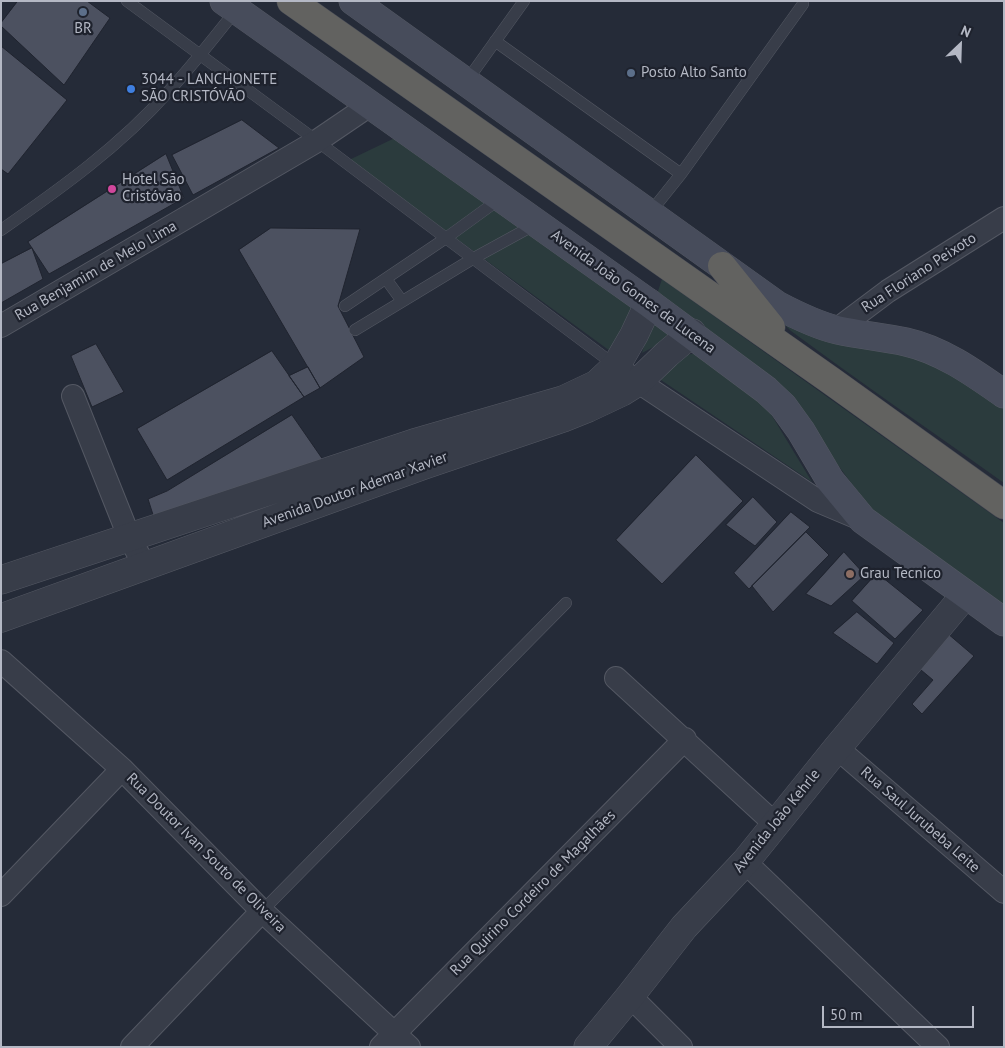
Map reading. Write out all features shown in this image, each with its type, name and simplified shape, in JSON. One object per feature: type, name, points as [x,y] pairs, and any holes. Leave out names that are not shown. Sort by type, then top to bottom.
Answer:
[{"type":"highway","points":[[292,1],[1004,505]]},
{"type":"highway","points":[[722,266],[772,328],[830,380]]},
{"type":"main road","points":[[353,1],[777,305],[804,319],[836,330],[906,342],[934,351],[962,366],[1004,394]]},
{"type":"main road","name":"Avenida João Gomes de Lucena","points":[[230,6],[650,303],[766,390],[782,406],[801,431],[830,480],[863,520],[1004,622]]},
{"type":"street","name":"Rua Benjamim de Melo Lima","points":[[1,326],[318,141],[370,105]]},
{"type":"street","name":"Rua Floriano Peixoto","points":[[836,330],[888,291],[1004,218]]},
{"type":"street","name":"Avenida Doutor Ademar Xavier","points":[[627,374],[634,335],[650,303]]},
{"type":"street","name":"Avenida Doutor Ademar Xavier","points":[[1,618],[145,566],[419,454],[563,400],[596,384],[627,374],[692,334]]},
{"type":"street","points":[[627,374],[818,501],[863,520]]},
{"type":"street","points":[[73,396],[130,539],[145,566]]},
{"type":"street","name":"Avenida Doutor Ademar Xavier","points":[[1,580],[130,539],[419,454]]},
{"type":"street","name":"Avenida João Kehrle","points":[[588,1047],[684,927],[745,862],[836,748],[965,595]]},
{"type":"street","name":"Rua Doutor Ivan Souto de Oliveira","points":[[1,661],[122,769],[395,1042]]},
{"type":"street","points":[[616,678],[775,824]]},
{"type":"street","name":"Rua Quirino Cordeiro de Magalhães","points":[[395,1042],[684,739]]},
{"type":"street","name":"Rua Saul Jurubeba Leite","points":[[836,748],[1004,892]]},
{"type":"street","points":[[1,895],[122,769]]},
{"type":"street","points":[[745,862],[938,1047]]},
{"type":"street","points":[[132,1047],[262,911]]},
{"type":"street","points":[[630,996],[681,1047]]},
{"type":"lane","points":[[127,1],[318,141],[627,374]]},
{"type":"lane","points":[[466,82],[524,1]]},
{"type":"lane","points":[[649,214],[681,174],[803,4]]},
{"type":"lane","points":[[1,230],[55,192],[139,122],[168,93],[200,55],[230,6]]},
{"type":"lane","points":[[495,41],[681,174]]},
{"type":"lane","points":[[345,306],[446,238],[501,198]]},
{"type":"lane","points":[[355,330],[474,258],[537,223]]},
{"type":"lane","points":[[386,279],[402,301]]},
{"type":"lane","points":[[262,911],[566,603]]},
{"type":"shaded area","points":[[401,135],[623,295],[632,309],[610,351],[349,160]]},
{"type":"shaded area","points":[[662,279],[1004,523],[1004,607],[875,515],[826,449],[656,297]]},
{"type":"shaded area","points":[[652,318],[676,335],[642,353]]},
{"type":"shaded area","points":[[782,322],[950,368],[1004,406],[1004,483],[817,350]]},
{"type":"shaded area","points":[[700,353],[760,396],[812,482],[661,380],[684,355]]},
{"type":"building","points":[[18,1],[87,1],[110,18],[64,85],[1,26],[1,23]]},
{"type":"building","points":[[1,46],[67,100],[8,174],[1,169]]},
{"type":"building","points":[[242,120],[279,148],[193,195],[172,155]]},
{"type":"building","points":[[166,154],[184,198],[49,274],[28,242]]},
{"type":"building","points":[[271,228],[360,229],[338,306],[364,357],[320,388],[239,250]]},
{"type":"building","points":[[32,248],[43,279],[1,303],[1,264]]},
{"type":"building","points":[[96,344],[124,392],[92,407],[71,356]]},
{"type":"building","points":[[272,351],[304,397],[167,480],[137,429]]},
{"type":"building","points":[[308,367],[320,388],[304,397],[289,376]]},
{"type":"building","points":[[292,415],[328,467],[155,521],[148,499],[167,491]]},
{"type":"building","points":[[696,455],[743,501],[662,584],[616,540]]},
{"type":"building","points":[[753,497],[777,522],[755,546],[726,525]]},
{"type":"building","points":[[791,512],[810,527],[749,589],[734,573]]},
{"type":"building","points":[[806,532],[829,555],[773,612],[752,586]]},
{"type":"building","points":[[844,552],[865,575],[831,606],[806,594]]},
{"type":"building","points":[[877,573],[923,610],[895,639],[852,601]]},
{"type":"building","points":[[857,612],[894,643],[877,664],[833,633]]},
{"type":"building","points":[[947,633],[974,656],[922,714],[912,704],[933,680],[915,665]]},
{"type":"place","name":"BR","points":[[83,12]]},
{"type":"place","name":"Posto Alto Santo","points":[[631,73]]},
{"type":"place","name":"3044 - LANCHONETE SÃO CRISTÓVÃO","points":[[131,89]]},
{"type":"place","name":"Hotel São Cristóvão","points":[[112,189]]},
{"type":"place","name":"Grau Tecnico","points":[[850,574]]}]
